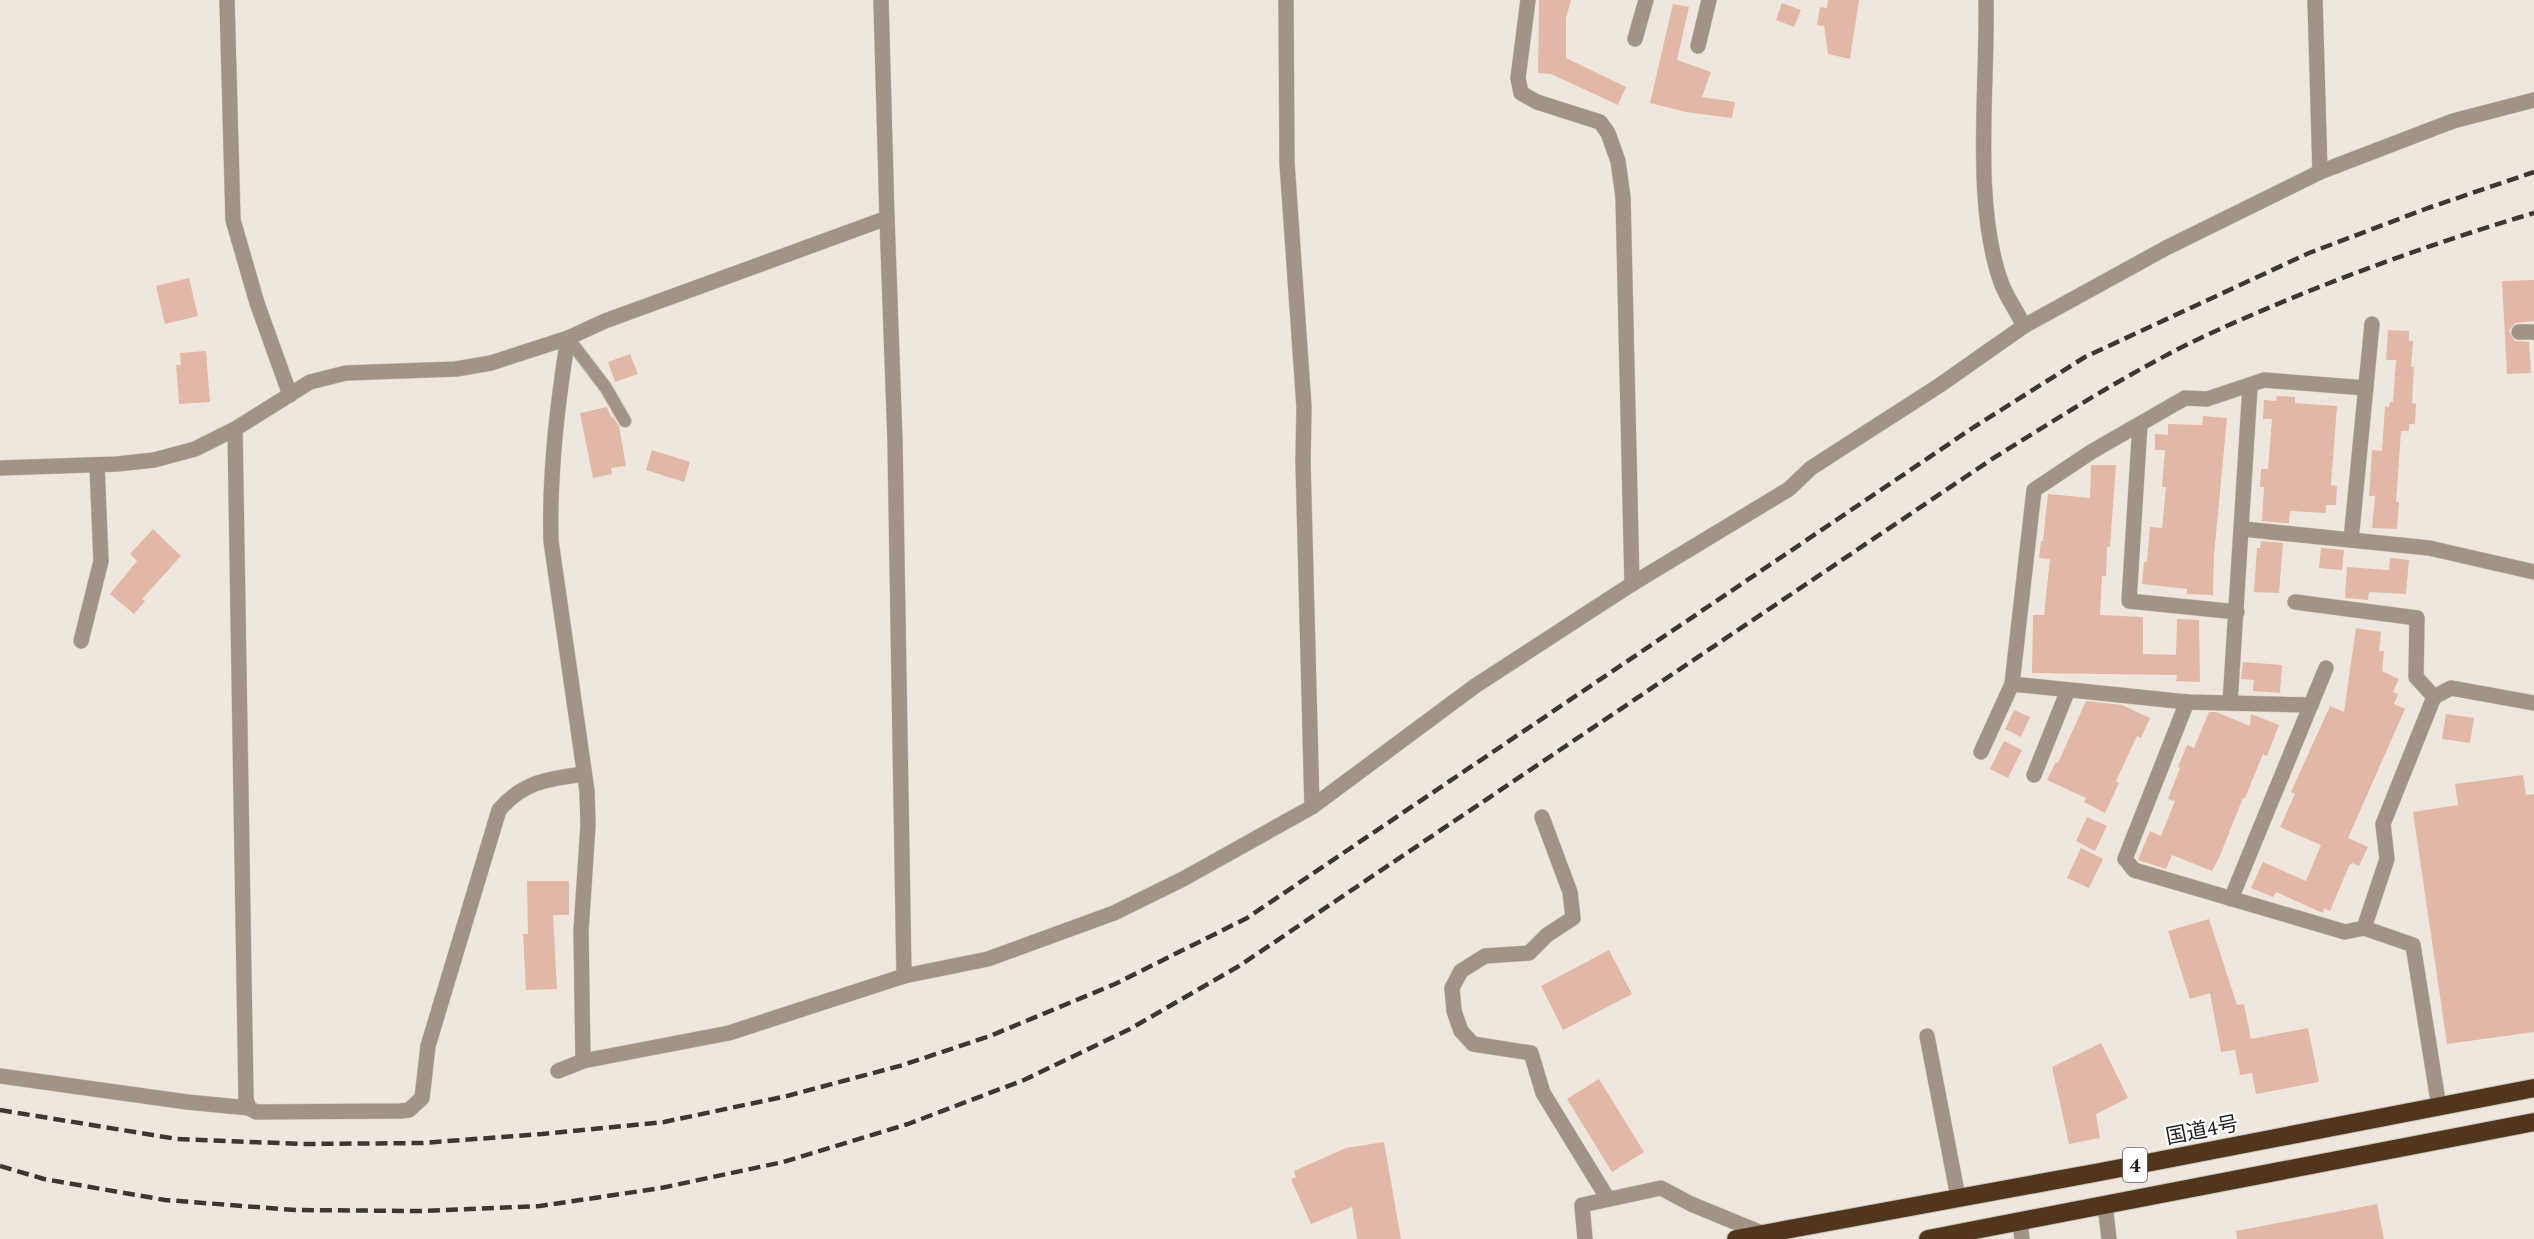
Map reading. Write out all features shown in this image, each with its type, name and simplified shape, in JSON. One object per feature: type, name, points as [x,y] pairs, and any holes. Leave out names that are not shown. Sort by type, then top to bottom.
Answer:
[{"type":"highway","name":"国道4号","points":[[1736,1239],[2534,1088]]},
{"type":"highway","name":"4","points":[[1928,1239],[2021,1230],[2105,1204],[2534,1122]]},
{"type":"street","points":[[226,0],[233,220],[257,303],[290,395]]},
{"type":"street","points":[[881,0],[895,441],[904,976]]},
{"type":"street","points":[[1286,0],[1287,163],[1305,407],[1303,462],[1312,807]]},
{"type":"street","points":[[1528,0],[1518,78],[1521,93],[1537,102],[1600,122],[1608,133],[1618,161],[1623,197],[1632,584]]},
{"type":"street","points":[[1635,39],[1646,0]]},
{"type":"street","points":[[1698,46],[1709,0]]},
{"type":"street","points":[[1986,0],[1985,152],[1991,239],[2002,285],[2024,326]]},
{"type":"street","points":[[2315,0],[2320,172]]},
{"type":"street","points":[[558,1071],[583,1061],[644,1047],[729,1033],[904,976],[988,959],[1114,913],[1183,879],[1312,807],[1475,686],[1632,584],[1789,489],[1811,468],[1940,385],[2024,326],[2166,248],[2320,172],[2453,121],[2534,100]]},
{"type":"street","points":[[0,468],[98,465],[154,459],[195,449],[235,429],[310,382],[346,373],[471,367],[491,363],[568,338],[605,321],[887,218]]},
{"type":"street","points":[[2351,540],[2372,324]]},
{"type":"street","points":[[568,338],[556,425],[551,486],[551,541],[587,791],[588,825],[581,931],[583,1061]]},
{"type":"street","points":[[1981,752],[2012,684],[2034,490],[2091,452],[2185,398],[2206,399],[2250,387],[2264,380],[2366,388]]},
{"type":"street","points":[[2230,703],[2243,529],[2250,387]]},
{"type":"street","points":[[2140,424],[2129,601],[2237,612]]},
{"type":"street","points":[[235,429],[246,1099],[249,1108]]},
{"type":"street","points":[[81,641],[101,561],[98,465]]},
{"type":"street","points":[[2243,529],[2429,548],[2534,572]]},
{"type":"street","points":[[2295,602],[2417,618],[2416,677],[2434,697]]},
{"type":"street","points":[[2231,899],[2326,668]]},
{"type":"street","points":[[2012,684],[2187,702],[2311,705]]},
{"type":"street","points":[[2364,928],[2387,859],[2383,824],[2434,697],[2451,688],[2534,703]]},
{"type":"street","points":[[2034,775],[2068,690]]},
{"type":"street","points":[[2187,702],[2125,859],[2134,870],[2231,899],[2345,932],[2364,928],[2414,945],[2439,1107]]},
{"type":"street","points":[[0,1076],[187,1102],[249,1108],[256,1112],[409,1110],[422,1098],[428,1046],[499,810],[529,784],[584,774]]},
{"type":"street","points":[[1542,817],[1570,892],[1573,918],[1547,935],[1529,953],[1485,956],[1461,971],[1452,988],[1454,1011],[1461,1031],[1473,1044],[1531,1053],[1543,1093],[1608,1199]]},
{"type":"street","points":[[1927,1036],[1958,1197]]},
{"type":"street","points":[[1585,1239],[1582,1205],[1661,1188],[1691,1204],[1764,1234]]},
{"type":"street","points":[[2105,1204],[2109,1239]]},
{"type":"lane","points":[[568,338],[606,388],[625,421]]},
{"type":"building","points":[[1539,0],[1571,0],[1566,18],[1566,58],[1626,87],[1618,105],[1551,74],[1538,73]]},
{"type":"building","points":[[1828,0],[1859,0],[1850,59],[1828,54],[1824,26],[1817,25],[1820,7],[1827,8]]},
{"type":"building","points":[[1782,3],[1801,10],[1794,27],[1776,20]]},
{"type":"building","points":[[1673,4],[1689,7],[1677,60],[1711,72],[1702,97],[1735,102],[1732,118],[1686,112],[1650,103]]},
{"type":"building","points":[[189,278],[198,316],[165,324],[156,286]]},
{"type":"building","points":[[2534,280],[2534,321],[2515,323],[2509,331],[2515,341],[2529,342],[2531,373],[2507,374],[2502,281]]},
{"type":"building","points":[[2388,330],[2409,331],[2409,341],[2413,341],[2412,403],[2416,404],[2415,424],[2409,424],[2409,431],[2401,431],[2396,502],[2399,502],[2397,529],[2372,528],[2375,496],[2369,496],[2372,450],[2382,451],[2385,407],[2389,407],[2390,402],[2393,402],[2396,360],[2386,360]]},
{"type":"building","points":[[206,351],[210,402],[179,404],[176,365],[181,365],[180,353]]},
{"type":"building","points":[[630,354],[638,374],[615,382],[608,362]]},
{"type":"building","points":[[2277,396],[2295,397],[2295,403],[2337,406],[2331,485],[2337,486],[2336,505],[2326,505],[2326,513],[2290,511],[2289,523],[2262,521],[2264,487],[2260,487],[2261,469],[2268,469],[2272,419],[2263,419],[2264,400],[2276,401]]},
{"type":"building","points":[[607,407],[611,417],[619,426],[626,466],[611,468],[612,474],[593,478],[580,413]]},
{"type":"building","points":[[2203,416],[2227,418],[2214,555],[2213,595],[2187,594],[2187,589],[2142,584],[2144,562],[2147,562],[2150,527],[2162,528],[2166,487],[2162,487],[2165,450],[2155,450],[2155,434],[2168,435],[2168,424],[2202,425]]},
{"type":"building","points":[[652,450],[690,462],[684,482],[646,470]]},
{"type":"building","points":[[2091,465],[2116,465],[2110,547],[2107,547],[2106,576],[2102,576],[2100,615],[2143,617],[2143,654],[2176,655],[2177,619],[2199,620],[2200,682],[2176,681],[2177,675],[2032,673],[2033,615],[2044,615],[2050,559],[2039,558],[2048,494],[2090,498]]},
{"type":"building","points":[[153,529],[181,556],[142,599],[145,601],[134,614],[110,594],[137,561],[130,554]]},
{"type":"building","points":[[2261,541],[2283,543],[2279,593],[2254,592],[2257,548],[2260,548]]},
{"type":"building","points":[[2321,548],[2344,550],[2342,570],[2319,568]]},
{"type":"building","points":[[2390,558],[2409,560],[2406,594],[2369,592],[2368,600],[2345,598],[2347,567],[2389,570]]},
{"type":"building","points":[[2356,628],[2381,632],[2379,651],[2384,651],[2382,671],[2399,679],[2393,692],[2398,694],[2394,704],[2405,709],[2348,838],[2368,847],[2359,866],[2352,863],[2349,866],[2330,911],[2324,908],[2323,913],[2276,892],[2273,897],[2251,888],[2263,862],[2306,881],[2321,845],[2280,827],[2295,794],[2291,792],[2330,706],[2344,712]]},
{"type":"building","points":[[2243,662],[2282,665],[2280,693],[2253,691],[2254,680],[2241,679]]},
{"type":"building","points":[[2086,701],[2122,705],[2150,718],[2141,738],[2137,736],[2116,781],[2119,783],[2105,813],[2084,802],[2086,798],[2047,780],[2056,762],[2058,763]]},
{"type":"building","points":[[2014,710],[2030,717],[2021,737],[2005,729]]},
{"type":"building","points":[[2209,712],[2216,712],[2250,726],[2251,714],[2279,725],[2267,756],[2263,754],[2245,798],[2243,798],[2219,858],[2212,871],[2172,855],[2166,869],[2138,860],[2150,831],[2161,836],[2175,801],[2168,799],[2180,768],[2178,767],[2187,745],[2194,748]]},
{"type":"building","points":[[2446,714],[2474,718],[2470,743],[2442,739]]},
{"type":"building","points":[[2004,741],[2022,750],[2008,778],[1990,769]]},
{"type":"building","points":[[2523,775],[2526,795],[2534,794],[2534,1032],[2447,1044],[2413,812],[2458,805],[2455,784]]},
{"type":"building","points":[[2087,817],[2107,826],[2095,851],[2076,841]]},
{"type":"building","points":[[2081,848],[2103,859],[2089,888],[2067,878]]},
{"type":"building","points":[[527,881],[569,881],[569,915],[553,915],[557,989],[526,990],[523,934],[528,934]]},
{"type":"building","points":[[2209,919],[2237,1005],[2244,1004],[2251,1039],[2308,1028],[2319,1082],[2256,1094],[2252,1073],[2240,1075],[2235,1050],[2221,1052],[2210,993],[2190,999],[2168,931]]},
{"type":"building","points":[[1609,950],[1632,994],[1563,1030],[1541,986]]},
{"type":"building","points":[[2101,1043],[2128,1098],[2096,1114],[2100,1138],[2069,1144],[2052,1067]]},
{"type":"building","points":[[1599,1079],[1644,1152],[1612,1172],[1567,1099]]},
{"type":"building","points":[[1384,1142],[1401,1239],[1357,1239],[1352,1207],[1311,1224],[1291,1179],[1296,1177],[1294,1171],[1346,1148]]},
{"type":"building","points":[[2377,1204],[2384,1239],[2237,1239],[2236,1231]]},
{"type":"railway","points":[[0,1110],[177,1139],[302,1144],[422,1143],[664,1122],[787,1096],[903,1065],[990,1036],[1115,984],[1247,918],[1974,427],[2085,357],[2309,253],[2428,208],[2534,172]]},
{"type":"railway","points":[[0,1166],[44,1179],[165,1200],[295,1210],[419,1211],[540,1206],[661,1188],[783,1162],[908,1124],[1024,1080],[1130,1029],[1239,966],[1992,459],[2126,377],[2209,334],[2288,299],[2410,253],[2534,213]]}]
